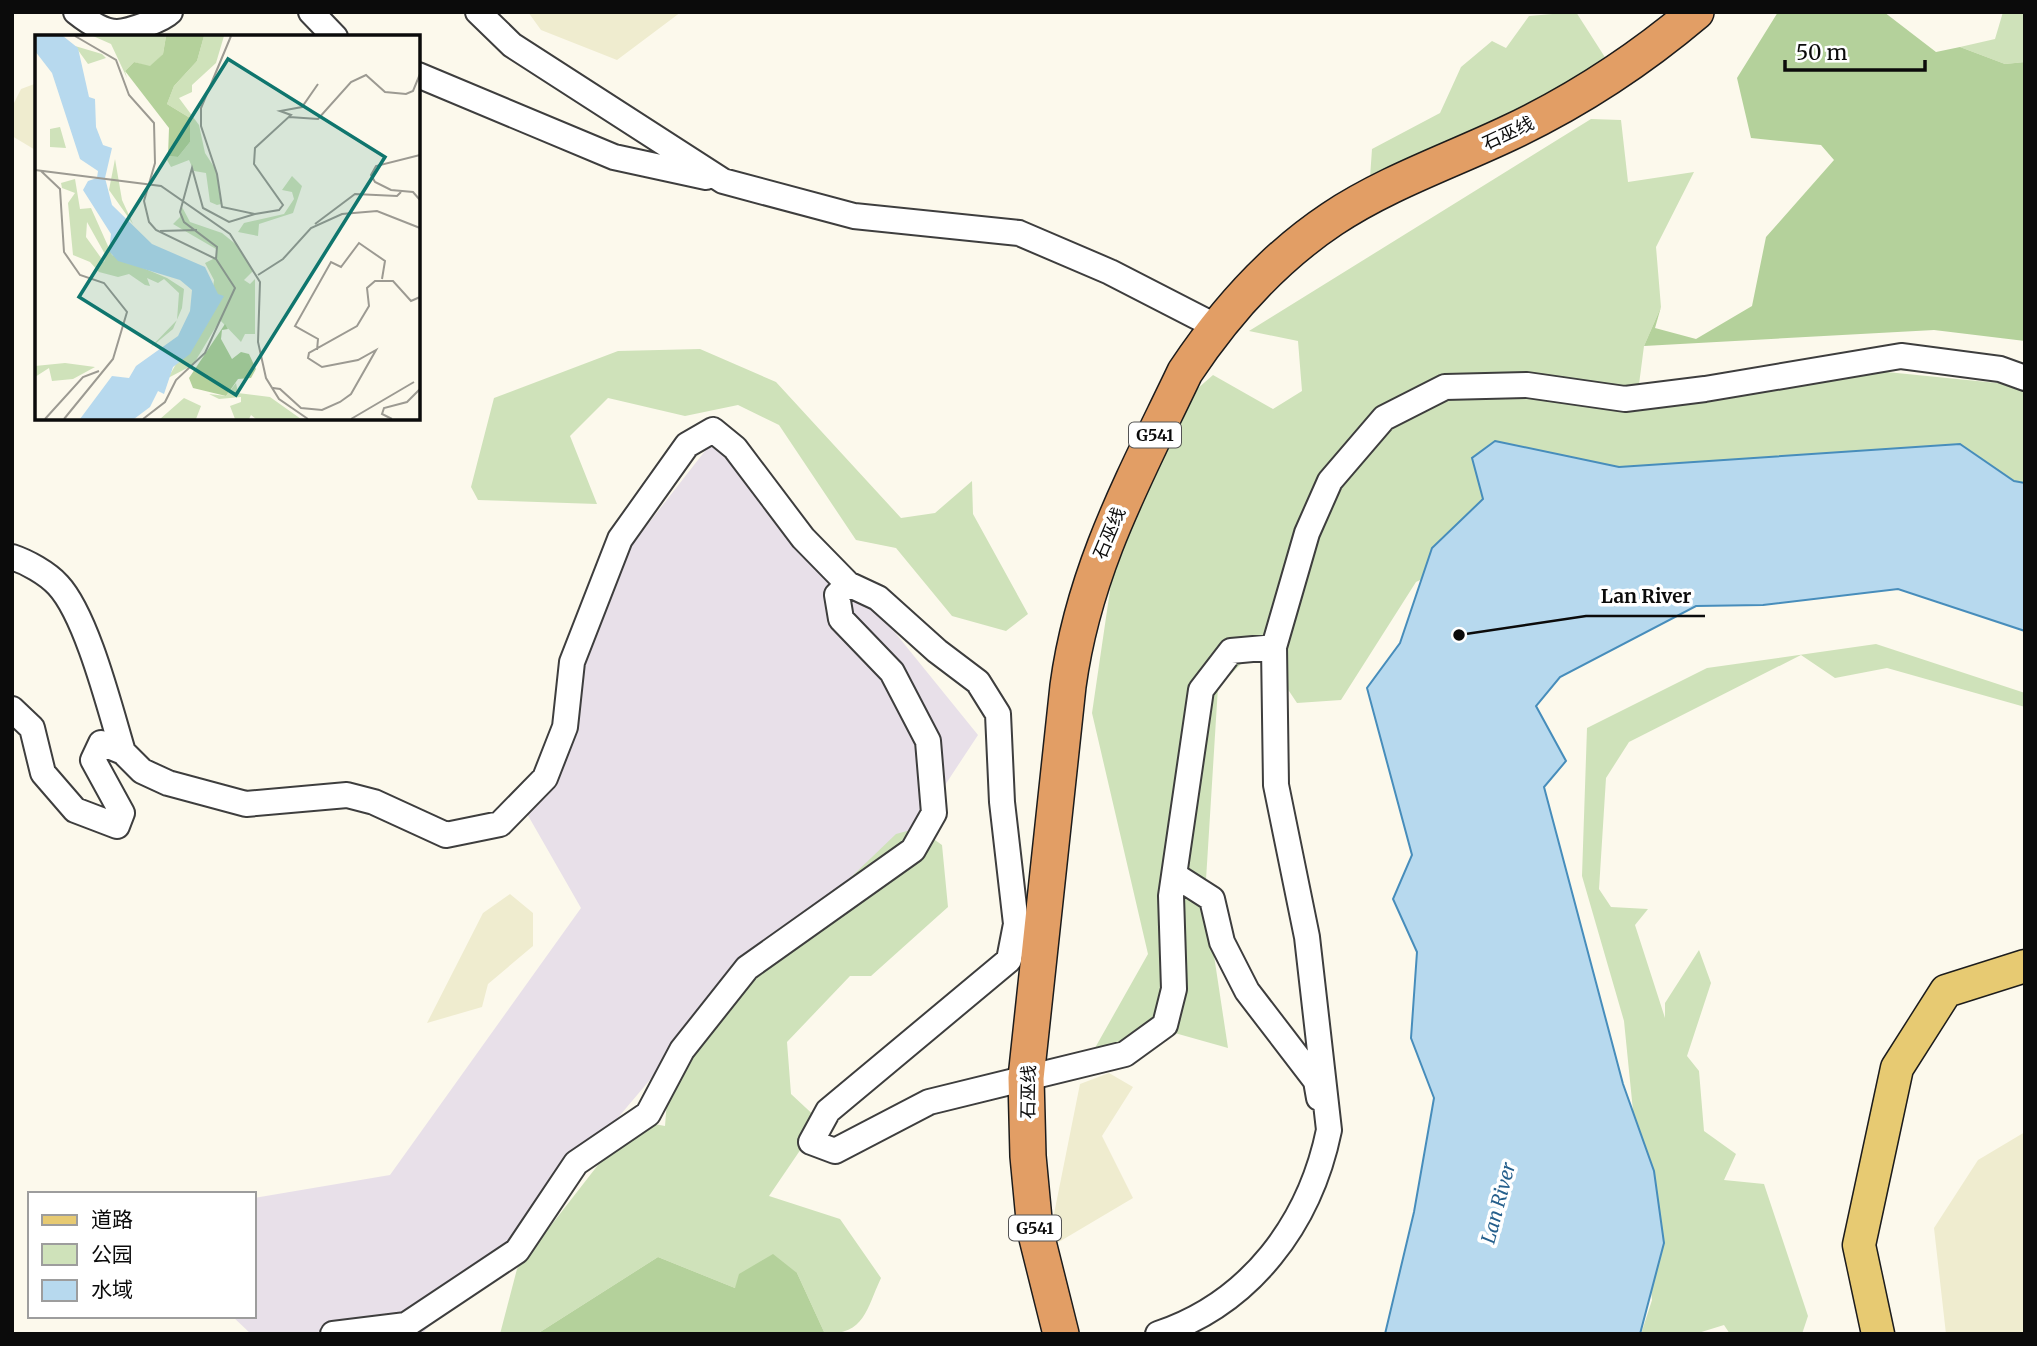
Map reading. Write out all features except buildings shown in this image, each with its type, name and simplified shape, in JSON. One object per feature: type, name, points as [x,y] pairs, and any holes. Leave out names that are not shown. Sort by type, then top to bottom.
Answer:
[{"type":"highway","name":"石巫线","points":[[1061,1334],[1035,1230],[1026,1078],[1068,686],[1083,606],[1103,546],[1185,372],[1217,327],[1278,261],[1331,219],[1359,202],[1508,133],[1589,91],[1645,53],[1696,12]]},
{"type":"main road","points":[[1878,1334],[1860,1245],[1897,1068],[1946,992],[2025,966]]},
{"type":"street","points":[[76,12],[88,22],[116,33],[164,19],[170,12]]},
{"type":"street","points":[[311,12],[333,35]]},
{"type":"street","points":[[478,12],[512,45],[723,181]]},
{"type":"street","points":[[420,76],[614,157],[723,181],[854,216],[1019,233],[1110,272],[1217,327]]},
{"type":"street","points":[[1158,1334],[1195,1318],[1219,1303],[1242,1286],[1280,1245],[1307,1200],[1329,1130],[1307,937],[1276,785],[1274,647],[1307,533],[1330,481],[1384,418],[1446,387],[1527,385],[1625,399],[1705,389],[1901,356],[2000,369],[2025,378]]},
{"type":"street","points":[[12,709],[32,728],[43,772],[75,810],[117,825],[121,813],[93,760],[101,743],[123,752],[142,771],[168,783],[246,804],[347,795],[374,802],[446,835],[500,824],[545,778],[565,727],[572,662],[620,539],[687,445],[713,430],[735,448],[803,538],[848,584],[878,598],[937,651],[978,682],[998,714],[1002,802],[1016,924],[1009,960],[828,1111],[811,1142],[835,1151],[929,1102],[1125,1054],[1165,1025],[1174,989],[1171,897],[1201,690],[1231,651],[1274,647]]},
{"type":"street","points":[[12,557],[24,561],[58,585],[79,620],[123,752]]},
{"type":"street","points":[[333,1334],[406,1325],[517,1251],[576,1163],[648,1114],[682,1050],[747,968],[913,850],[934,813],[928,741],[892,673],[841,619],[836,594],[848,584]]},
{"type":"street","points":[[1176,876],[1212,898],[1222,942],[1247,991],[1316,1081],[1326,1141],[1305,1233]]},
{"type":"shaded area","points":[[528,12],[681,12],[617,60],[541,30]]},
{"type":"shaded area","points":[[35,84],[35,150],[12,136],[12,107],[21,89]]},
{"type":"shaded area","points":[[726,424],[978,735],[899,855],[736,978],[567,1178],[422,1334],[251,1334],[234,1318],[256,1318],[256,1198],[390,1175],[581,908],[526,812],[598,588]]},
{"type":"shaded area","points":[[510,894],[533,913],[533,946],[488,984],[482,1007],[427,1023],[483,913]]},
{"type":"shaded area","points":[[1109,1073],[1133,1087],[1102,1136],[1133,1198],[1047,1249],[1080,1084]]},
{"type":"shaded area","points":[[2025,1132],[2025,1334],[1946,1334],[1934,1228],[1978,1160]]},
{"type":"green space","points":[[1576,12],[1608,62],[1603,101],[1549,102],[1369,192],[1372,149],[1440,113],[1461,67],[1492,41],[1506,48],[1529,16]]},
{"type":"green space","points":[[1778,12],[1884,12],[1936,52],[1960,47],[2005,64],[2025,62],[2025,341],[1934,330],[1644,346],[1661,307],[1655,328],[1696,339],[1752,306],[1766,237],[1834,160],[1821,145],[1751,138],[1737,78]]},
{"type":"green space","points":[[2003,12],[2025,12],[2025,62],[2005,64],[1960,47],[1995,39]]},
{"type":"green space","points":[[1591,119],[1621,120],[1628,182],[1694,172],[1656,247],[1661,307],[1644,346],[1638,392],[1877,371],[2017,385],[2025,389],[2025,504],[1571,509],[1416,582],[1341,700],[1297,703],[1259,646],[1218,687],[1205,896],[1228,1048],[1157,1028],[1082,1071],[1148,954],[1092,713],[1114,563],[1164,418],[1213,375],[1273,409],[1302,391],[1298,341],[1249,331]]},
{"type":"green space","points":[[700,349],[776,382],[901,518],[935,513],[972,481],[973,514],[1028,614],[1006,631],[952,616],[896,548],[856,540],[779,425],[738,405],[685,416],[608,398],[570,436],[597,504],[478,500],[471,487],[494,398],[618,351]]},
{"type":"green space","points":[[1876,644],[2025,693],[2025,707],[1887,668],[1835,678],[1801,655],[1629,742],[1606,778],[1599,889],[1611,907],[1648,909],[1635,925],[1665,1018],[1665,1003],[1699,950],[1711,983],[1687,1056],[1699,1071],[1704,1131],[1736,1154],[1724,1180],[1764,1184],[1808,1316],[1802,1334],[1730,1334],[1724,1325],[1695,1334],[1641,1334],[1652,1300],[1624,1021],[1582,876],[1587,728],[1707,668]]},
{"type":"green space","points":[[918,828],[942,845],[948,907],[871,976],[850,976],[787,1042],[791,1094],[820,1121],[769,1196],[840,1219],[881,1278],[862,1318],[849,1330],[825,1334],[797,1273],[735,1288],[658,1257],[537,1334],[500,1334],[517,1269],[633,1120],[665,1126],[668,1088],[728,995],[896,834]]},
{"type":"green space","points":[[773,1254],[797,1273],[825,1334],[537,1334],[658,1257],[735,1288],[739,1274]]},
{"type":"water","points":[[1495,441],[1619,467],[1960,444],[2014,481],[2025,483],[2025,631],[1898,589],[1763,605],[1696,606],[1560,677],[1536,706],[1566,761],[1544,787],[1623,1084],[1654,1171],[1664,1243],[1640,1334],[1385,1334],[1414,1212],[1434,1098],[1411,1038],[1417,952],[1393,899],[1412,855],[1367,688],[1400,643],[1432,548],[1483,499],[1472,458]]},
{"type":"place","name":"Lan River","points":[[1459,635]]}]
